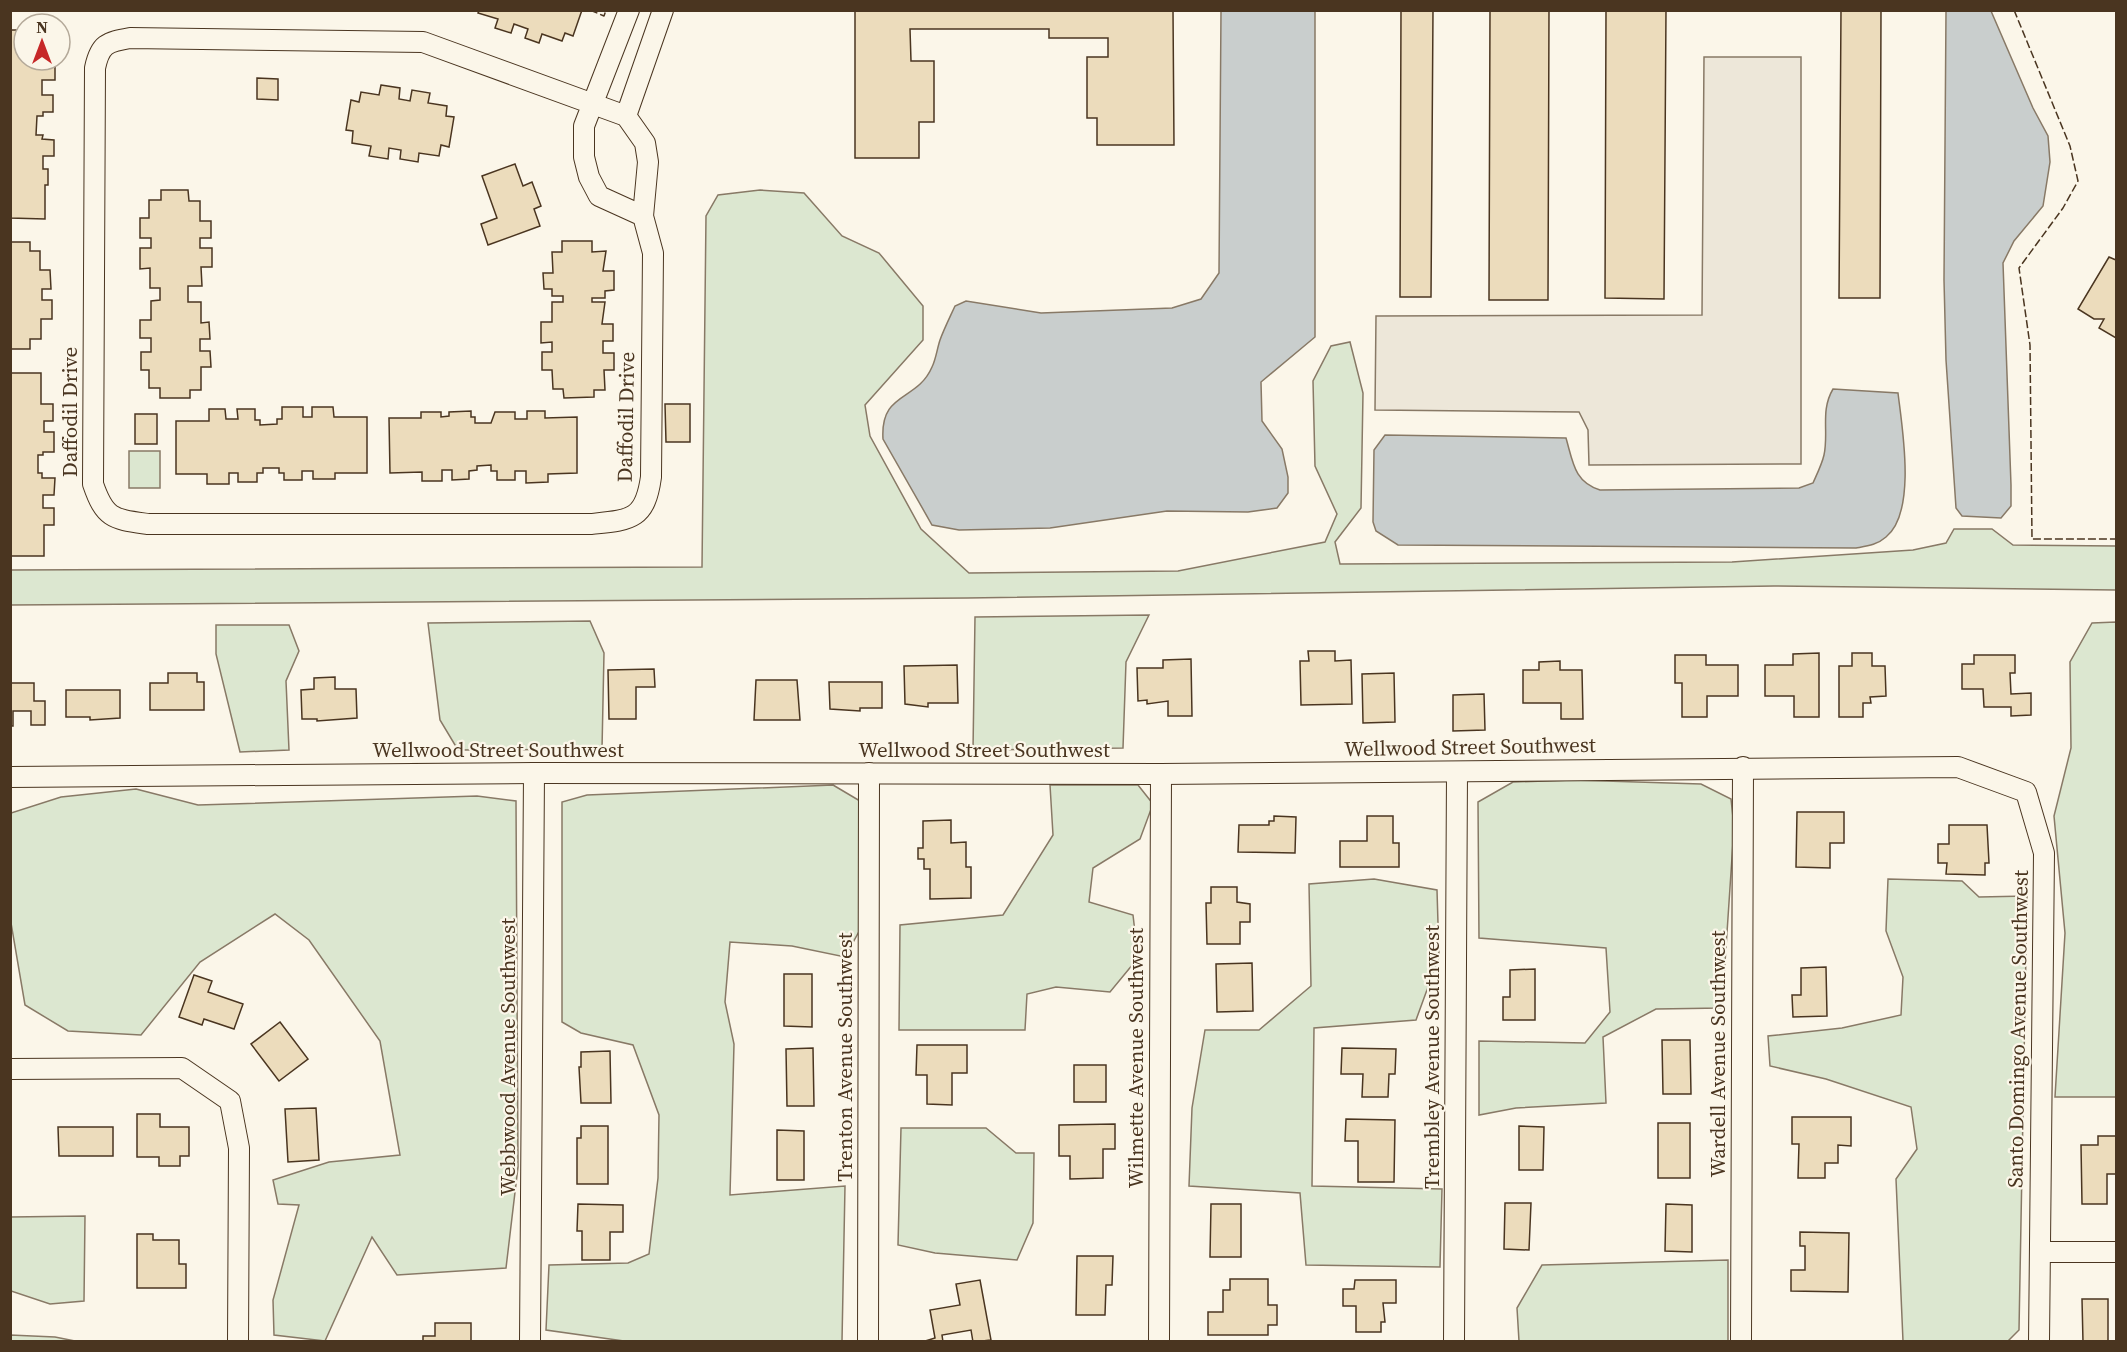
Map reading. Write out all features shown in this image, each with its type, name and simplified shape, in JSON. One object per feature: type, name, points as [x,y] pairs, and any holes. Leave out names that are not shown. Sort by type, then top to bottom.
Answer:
[{"type":"street","points":[[629,10],[584,126],[584,157],[589,177],[599,196],[644,216]]},
{"type":"street","points":[[626,116],[663,10]]},
{"type":"street","name":"Daffodil Drive","points":[[129,38],[423,42],[626,116],[645,144],[644,216],[653,253],[651,477],[648,500],[639,514],[621,521],[591,524],[148,524],[120,520],[107,514],[99,502],[93,484],[95,68],[99,51],[111,41],[129,38]]},
{"type":"street","name":"Wellwood Street Southwest","points":[[10,777],[534,773],[1161,774],[1743,767],[1958,767]]},
{"type":"street","name":"Wardell Avenue Southwest","points":[[1741,1341],[1743,767]]},
{"type":"street","name":"Santo Domingo Avenue Southwest","points":[[1958,767],[2026,792],[2044,853],[2039,1341]]},
{"type":"street","name":"Trembley Avenue Southwest","points":[[1454,1341],[1458,772]]},
{"type":"street","name":"Webbwood Avenue Southwest","points":[[530,1341],[534,773]]},
{"type":"street","name":"Trenton Avenue Southwest","points":[[868,1341],[869,773]]},
{"type":"street","name":"Wilmette Avenue Southwest","points":[[1159,1341],[1161,774]]},
{"type":"street","points":[[10,1069],[182,1068],[230,1101],[239,1148],[238,1341]]},
{"type":"street","points":[[2040,1252],[2116,1252]]},
{"type":"green space","points":[[760,190],[804,193],[842,236],[879,253],[923,306],[923,340],[865,405],[870,436],[921,529],[969,573],[1178,571],[1325,542],[1337,514],[1315,466],[1313,381],[1331,346],[1350,342],[1363,393],[1361,508],[1335,542],[1340,564],[1732,562],[1913,550],[1946,543],[1954,529],[1992,529],[2013,545],[2116,546],[2116,590],[1774,586],[967,598],[11,605],[11,570],[702,567],[706,216],[718,195]]},
{"type":"green space","points":[[129,451],[160,451],[160,488],[129,488]]},
{"type":"green space","points":[[1149,615],[1126,662],[1123,748],[973,750],[975,617]]},
{"type":"green space","points":[[590,621],[604,653],[602,749],[458,750],[440,720],[428,623]]},
{"type":"green space","points":[[2116,622],[2116,1097],[2055,1097],[2065,933],[2054,816],[2071,748],[2070,662],[2092,623]]},
{"type":"green space","points":[[216,625],[289,625],[299,651],[286,681],[289,750],[240,752],[216,654]]},
{"type":"green space","points":[[1573,780],[1701,784],[1731,799],[1734,827],[1722,1008],[1656,1009],[1603,1037],[1606,1103],[1516,1108],[1479,1115],[1479,1041],[1585,1043],[1610,1012],[1606,948],[1479,938],[1478,802],[1513,782]]},
{"type":"green space","points":[[833,785],[860,801],[862,926],[845,957],[792,946],[730,942],[725,1002],[734,1044],[730,1195],[845,1186],[842,1341],[624,1341],[546,1330],[549,1265],[628,1263],[649,1254],[658,1178],[659,1115],[633,1045],[581,1033],[562,1022],[562,802],[587,795]]},
{"type":"green space","points":[[1050,785],[1138,785],[1153,804],[1140,839],[1093,868],[1089,902],[1133,915],[1138,958],[1110,992],[1056,987],[1027,994],[1025,1030],[899,1030],[900,925],[1003,915],[1053,835]]},
{"type":"green space","points":[[136,789],[198,805],[477,796],[516,801],[518,1167],[506,1268],[397,1275],[372,1237],[325,1341],[274,1335],[273,1300],[299,1205],[278,1204],[273,1180],[329,1162],[400,1155],[380,1041],[309,940],[275,914],[200,962],[141,1035],[68,1031],[25,1005],[11,923],[11,813],[61,797]]},
{"type":"green space","points":[[1374,879],[1437,890],[1439,957],[1416,1020],[1314,1028],[1312,1186],[1442,1189],[1440,1267],[1306,1265],[1300,1193],[1189,1186],[1192,1108],[1205,1030],[1259,1030],[1311,986],[1309,884]]},
{"type":"green space","points":[[1888,879],[1962,881],[1979,897],[2027,896],[2019,1330],[2008,1341],[1903,1341],[1896,1179],[1917,1149],[1911,1107],[1826,1079],[1770,1066],[1768,1036],[1842,1028],[1901,1015],[1903,977],[1886,931]]},
{"type":"green space","points":[[901,1128],[986,1128],[1016,1153],[1034,1153],[1033,1223],[1017,1260],[935,1253],[898,1245]]},
{"type":"green space","points":[[85,1216],[84,1301],[50,1304],[11,1291],[11,1217]]},
{"type":"green space","points":[[1728,1260],[1728,1341],[1519,1341],[1517,1308],[1542,1265]]},
{"type":"green space","points":[[10,1335],[55,1337],[75,1341],[11,1341]]},
{"type":"shaded area","points":[[1221,11],[1315,11],[1315,337],[1261,382],[1262,421],[1282,449],[1288,477],[1288,493],[1277,508],[1248,512],[1167,511],[1050,528],[959,530],[932,525],[883,439],[884,424],[887,412],[893,404],[925,378],[933,364],[940,340],[955,306],[966,301],[1041,313],[1172,308],[1201,299],[1219,273]]},
{"type":"shaded area","points":[[1946,11],[1991,11],[2033,108],[2048,136],[2050,162],[2043,206],[2014,241],[2003,263],[2011,506],[2001,518],[1962,516],[1956,508],[1946,360],[1944,280]]},
{"type":"shaded area","points":[[1704,57],[1801,57],[1801,464],[1589,465],[1588,430],[1579,412],[1375,410],[1376,316],[1702,315]]},
{"type":"shaded area","points":[[1833,389],[1898,393],[1905,468],[1902,509],[1896,525],[1886,537],[1872,545],[1856,548],[1398,545],[1376,531],[1373,522],[1374,450],[1385,435],[1566,438],[1576,470],[1585,482],[1600,490],[1799,488],[1813,483],[1822,462],[1827,405]]},
{"type":"building","points":[[479,10],[582,10],[573,36],[565,33],[562,41],[542,34],[539,43],[525,38],[528,29],[514,24],[511,33],[495,28],[498,19],[478,13]]},
{"type":"building","points":[[855,10],[1173,10],[1174,145],[1097,145],[1097,118],[1087,118],[1087,57],[1108,57],[1108,38],[1049,38],[1049,29],[910,29],[911,61],[934,61],[934,122],[919,122],[919,158],[855,158]]},
{"type":"building","points":[[1401,10],[1433,10],[1431,297],[1400,297]]},
{"type":"building","points":[[1490,10],[1549,10],[1548,300],[1489,300]]},
{"type":"building","points":[[1606,10],[1666,10],[1664,299],[1605,298]]},
{"type":"building","points":[[1841,10],[1881,10],[1880,298],[1839,298]]},
{"type":"building","points":[[10,30],[12,30],[12,72],[55,72],[55,80],[42,80],[42,95],[53,95],[53,112],[43,112],[43,116],[37,116],[36,135],[43,135],[42,139],[54,140],[54,156],[43,156],[43,169],[48,169],[48,185],[45,185],[45,219],[10,218]]},
{"type":"building","points":[[257,78],[278,79],[278,100],[257,99]]},
{"type":"building","points":[[381,85],[400,88],[399,99],[410,101],[412,90],[430,93],[428,103],[447,106],[446,116],[454,117],[449,147],[441,145],[439,156],[419,153],[418,162],[400,159],[401,150],[389,148],[388,159],[369,156],[371,146],[352,143],[353,131],[346,130],[351,100],[359,102],[361,92],[379,95]]},
{"type":"building","points":[[515,164],[523,186],[532,182],[541,206],[534,209],[540,226],[488,245],[481,224],[497,218],[482,176]]},
{"type":"building","points":[[161,190],[188,190],[189,201],[200,201],[200,221],[211,221],[211,238],[200,238],[200,248],[212,248],[212,267],[201,267],[202,286],[188,286],[188,302],[201,302],[201,323],[209,322],[210,339],[200,339],[200,351],[210,351],[211,367],[201,367],[201,390],[190,390],[190,398],[160,398],[160,388],[149,388],[149,370],[141,370],[141,352],[151,352],[151,338],[140,338],[140,320],[151,320],[151,301],[160,300],[160,288],[150,288],[150,268],[140,269],[140,248],[151,248],[151,238],[140,238],[140,218],[149,218],[149,200],[161,200]]},
{"type":"building","points":[[562,241],[592,241],[592,252],[606,251],[603,271],[614,271],[614,290],[605,291],[605,298],[592,298],[592,302],[605,302],[602,324],[613,324],[613,341],[603,341],[603,353],[614,353],[614,370],[604,370],[605,390],[594,390],[594,397],[564,398],[563,389],[553,389],[552,370],[542,370],[542,352],[552,352],[552,342],[541,343],[541,322],[552,322],[552,302],[563,302],[563,296],[552,296],[552,289],[544,289],[543,273],[553,273],[552,252],[562,252]]},
{"type":"building","points":[[10,242],[30,242],[30,251],[40,251],[40,270],[50,270],[51,289],[42,289],[42,300],[52,300],[52,319],[41,319],[41,339],[30,339],[30,349],[10,349]]},
{"type":"building","points":[[2109,257],[2116,260],[2116,338],[2099,328],[2104,319],[2094,319],[2078,309]]},
{"type":"building","points":[[10,373],[41,373],[41,404],[53,404],[53,421],[44,421],[44,432],[54,432],[54,452],[43,452],[43,455],[38,455],[38,473],[42,473],[42,478],[55,478],[54,495],[43,495],[43,508],[54,508],[54,525],[44,525],[44,556],[10,556]]},
{"type":"building","points":[[665,404],[690,404],[690,442],[666,442]]},
{"type":"building","points":[[282,407],[303,407],[303,417],[312,417],[312,407],[333,407],[334,417],[367,417],[367,473],[335,473],[335,479],[313,479],[313,471],[302,471],[302,480],[284,480],[284,473],[279,473],[279,468],[263,468],[263,473],[257,473],[257,482],[238,482],[238,473],[229,473],[229,484],[207,484],[207,474],[176,474],[176,421],[209,421],[209,409],[225,409],[226,419],[238,419],[237,409],[255,409],[255,420],[260,420],[260,425],[277,424],[277,419],[282,419]]},
{"type":"building","points":[[471,411],[471,417],[475,417],[475,423],[491,423],[495,412],[515,412],[515,419],[527,419],[527,411],[545,411],[545,418],[577,417],[577,473],[548,474],[548,482],[526,483],[526,471],[515,471],[515,480],[497,480],[497,471],[491,471],[491,465],[477,466],[477,470],[469,471],[469,479],[452,480],[452,470],[442,470],[442,481],[422,481],[422,472],[390,473],[389,418],[421,418],[421,412],[441,412],[441,417],[449,416],[449,412]]},
{"type":"building","points":[[135,414],[157,414],[157,444],[135,444]]},
{"type":"building","points":[[1308,651],[1335,651],[1335,661],[1351,660],[1352,704],[1301,705],[1300,661],[1309,661]]},
{"type":"building","points":[[1819,653],[1819,717],[1794,717],[1794,696],[1765,696],[1765,665],[1793,665],[1793,654]]},
{"type":"building","points":[[1852,653],[1872,653],[1872,666],[1885,666],[1886,696],[1870,697],[1871,703],[1863,703],[1863,717],[1839,717],[1839,666],[1852,666]]},
{"type":"building","points":[[1675,655],[1706,655],[1706,665],[1738,665],[1738,696],[1707,696],[1707,717],[1682,717],[1682,683],[1675,683]]},
{"type":"building","points":[[1974,655],[2015,655],[2015,673],[2010,673],[2011,694],[2031,693],[2031,715],[2011,716],[2011,707],[1984,707],[1983,689],[1962,689],[1962,664],[1974,664]]},
{"type":"building","points":[[1191,659],[1192,716],[1168,716],[1168,701],[1147,704],[1147,700],[1138,701],[1137,668],[1163,668],[1163,660]]},
{"type":"building","points":[[1560,661],[1560,670],[1582,670],[1583,719],[1561,719],[1561,703],[1523,703],[1523,670],[1539,670],[1539,662]]},
{"type":"building","points":[[957,665],[958,703],[928,703],[928,707],[905,704],[904,666]]},
{"type":"building","points":[[654,669],[655,687],[636,687],[636,719],[609,719],[608,670]]},
{"type":"building","points":[[168,673],[197,673],[197,682],[204,682],[204,710],[150,710],[150,683],[168,683]]},
{"type":"building","points":[[1394,673],[1395,722],[1363,723],[1362,674]]},
{"type":"building","points":[[335,677],[335,689],[356,689],[357,718],[317,721],[317,719],[302,719],[301,690],[314,689],[314,678]]},
{"type":"building","points":[[756,680],[797,680],[800,720],[754,720]]},
{"type":"building","points":[[829,682],[882,682],[882,708],[860,708],[860,711],[830,709]]},
{"type":"building","points":[[10,683],[34,683],[34,701],[45,701],[45,725],[31,725],[31,711],[13,711],[13,726],[10,726]]},
{"type":"building","points":[[66,690],[120,690],[120,718],[90,720],[90,717],[66,717]]},
{"type":"building","points":[[1484,694],[1485,730],[1453,731],[1453,695]]},
{"type":"building","points":[[1797,812],[1844,812],[1844,843],[1830,843],[1830,868],[1796,867]]},
{"type":"building","points":[[1274,816],[1296,817],[1295,853],[1238,852],[1239,825],[1269,825],[1269,821],[1274,821]]},
{"type":"building","points":[[1367,816],[1393,816],[1393,843],[1399,843],[1399,867],[1340,867],[1340,841],[1367,841]]},
{"type":"building","points":[[951,820],[951,843],[966,842],[966,867],[971,867],[971,898],[930,899],[930,869],[924,869],[924,859],[918,859],[918,848],[923,848],[923,821]]},
{"type":"building","points":[[1949,825],[1987,825],[1989,863],[1985,863],[1985,875],[1946,874],[1947,863],[1938,863],[1938,844],[1949,844]]},
{"type":"building","points":[[1211,887],[1237,887],[1237,902],[1250,904],[1250,922],[1240,922],[1240,944],[1207,944],[1206,903],[1211,903]]},
{"type":"building","points":[[1252,963],[1253,1011],[1217,1012],[1216,964]]},
{"type":"building","points":[[1826,967],[1827,1016],[1793,1017],[1792,995],[1801,995],[1801,968]]},
{"type":"building","points":[[1535,969],[1535,1020],[1503,1020],[1503,997],[1510,997],[1510,970]]},
{"type":"building","points":[[784,974],[812,974],[812,1027],[784,1026]]},
{"type":"building","points":[[194,975],[212,981],[208,992],[243,1004],[234,1029],[204,1019],[202,1025],[179,1017]]},
{"type":"building","points":[[280,1022],[308,1059],[279,1081],[251,1044]]},
{"type":"building","points":[[1662,1040],[1690,1040],[1691,1094],[1663,1094]]},
{"type":"building","points":[[917,1045],[967,1045],[967,1073],[952,1073],[952,1105],[927,1104],[927,1075],[916,1075]]},
{"type":"building","points":[[813,1048],[814,1106],[787,1106],[786,1049]]},
{"type":"building","points":[[1342,1048],[1396,1049],[1395,1074],[1389,1074],[1388,1097],[1362,1097],[1363,1074],[1341,1074]]},
{"type":"building","points":[[610,1051],[611,1103],[581,1103],[579,1067],[581,1067],[581,1052]]},
{"type":"building","points":[[1074,1065],[1106,1065],[1106,1102],[1074,1102]]},
{"type":"building","points":[[316,1108],[319,1160],[288,1162],[285,1109]]},
{"type":"building","points":[[137,1114],[160,1114],[160,1127],[189,1127],[189,1156],[180,1156],[180,1166],[159,1166],[159,1157],[137,1157]]},
{"type":"building","points":[[1792,1117],[1851,1117],[1851,1146],[1838,1145],[1838,1163],[1825,1163],[1825,1178],[1798,1178],[1799,1144],[1792,1144]]},
{"type":"building","points":[[1346,1119],[1395,1120],[1394,1182],[1358,1182],[1358,1141],[1345,1141]]},
{"type":"building","points":[[1658,1123],[1690,1123],[1690,1178],[1658,1178]]},
{"type":"building","points":[[1115,1124],[1115,1149],[1103,1149],[1103,1178],[1070,1179],[1070,1156],[1059,1156],[1059,1125]]},
{"type":"building","points":[[581,1126],[608,1126],[608,1184],[577,1184],[577,1138],[581,1138]]},
{"type":"building","points":[[1519,1126],[1544,1127],[1543,1170],[1519,1170]]},
{"type":"building","points":[[58,1127],[113,1127],[113,1156],[59,1156]]},
{"type":"building","points":[[777,1130],[804,1131],[804,1180],[777,1180]]},
{"type":"building","points":[[2098,1136],[2116,1136],[2116,1174],[2107,1174],[2107,1204],[2082,1204],[2081,1145],[2098,1145]]},
{"type":"building","points":[[1505,1203],[1531,1203],[1529,1250],[1504,1249]]},
{"type":"building","points":[[578,1204],[623,1205],[623,1232],[610,1232],[610,1260],[582,1260],[582,1231],[577,1231]]},
{"type":"building","points":[[1211,1204],[1241,1204],[1241,1257],[1210,1257]]},
{"type":"building","points":[[1666,1204],[1692,1205],[1692,1252],[1665,1251]]},
{"type":"building","points":[[1800,1232],[1849,1233],[1848,1292],[1791,1291],[1791,1270],[1805,1270],[1805,1246],[1800,1246]]},
{"type":"building","points":[[137,1234],[153,1234],[153,1240],[179,1240],[179,1264],[186,1264],[186,1288],[137,1288]]},
{"type":"building","points":[[1077,1256],[1113,1256],[1112,1285],[1106,1285],[1105,1315],[1076,1315]]},
{"type":"building","points":[[1230,1279],[1268,1279],[1268,1305],[1277,1305],[1277,1325],[1268,1325],[1268,1335],[1208,1335],[1208,1312],[1223,1312],[1223,1290],[1230,1290]]},
{"type":"building","points":[[980,1280],[991,1340],[973,1342],[971,1330],[942,1335],[943,1342],[922,1342],[935,1338],[930,1310],[960,1305],[956,1284]]},
{"type":"building","points":[[1355,1280],[1396,1280],[1396,1303],[1383,1303],[1385,1322],[1381,1322],[1381,1332],[1356,1332],[1356,1306],[1343,1306],[1343,1289],[1354,1289]]},
{"type":"building","points":[[2082,1299],[2108,1299],[2108,1342],[2083,1342]]},
{"type":"building","points":[[435,1323],[471,1323],[471,1342],[423,1342],[423,1336],[435,1336]]},
{"type":"fence","points":[[590,10],[604,16],[606,10]]},
{"type":"fence","points":[[2014,10],[2070,146],[2078,181],[2063,208],[2019,268],[2030,345],[2032,539],[2116,539]]}]
